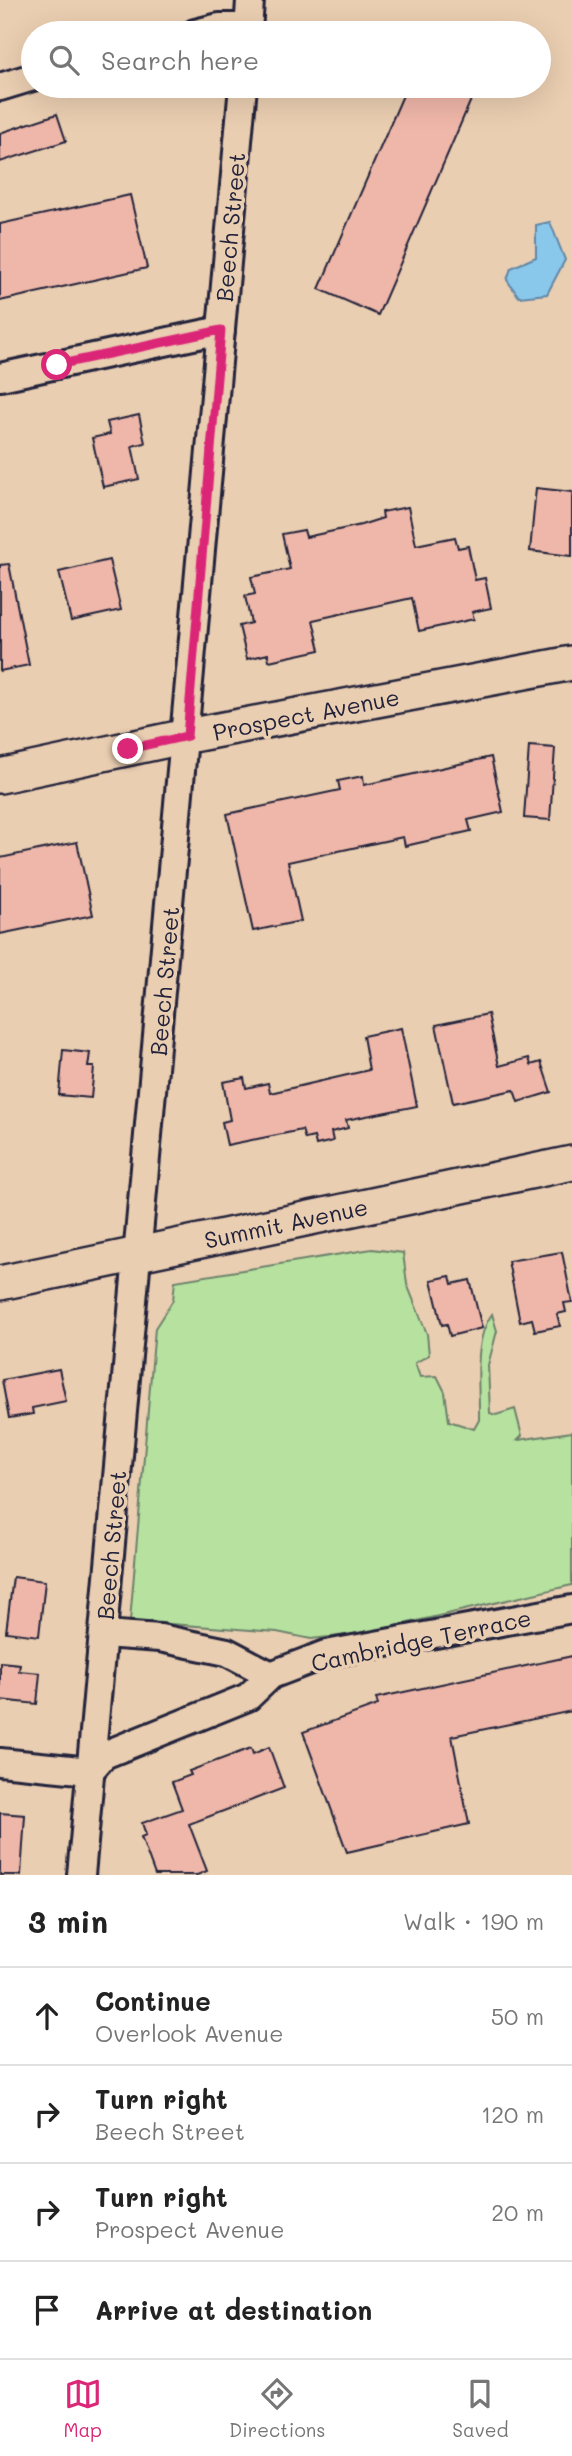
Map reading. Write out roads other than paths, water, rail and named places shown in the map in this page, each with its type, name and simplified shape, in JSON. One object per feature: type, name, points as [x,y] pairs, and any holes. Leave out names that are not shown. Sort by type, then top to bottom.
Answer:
[{"type":"street","points":[[249,21],[250,0]]},
{"type":"street","points":[[0,87],[21,81]]},
{"type":"street","name":"Beech Street","points":[[81,1875],[187,736],[242,98]]},
{"type":"street","points":[[0,377],[221,330]]},
{"type":"street","name":"Prospect Avenue","points":[[0,776],[187,736],[572,663]]},
{"type":"street","name":"Summit Avenue","points":[[0,1283],[572,1163]]},
{"type":"street","name":"Cambridge Terrace","points":[[90,1771],[104,1755],[248,1697],[271,1675],[326,1654],[572,1609]]},
{"type":"street","points":[[103,1634],[160,1638],[227,1652],[271,1675]]},
{"type":"street","points":[[0,1762],[90,1771]]},
{"type":"water","points":[[550,222],[565,260],[547,294],[519,297],[507,280],[511,268],[536,257],[536,225]]}]
